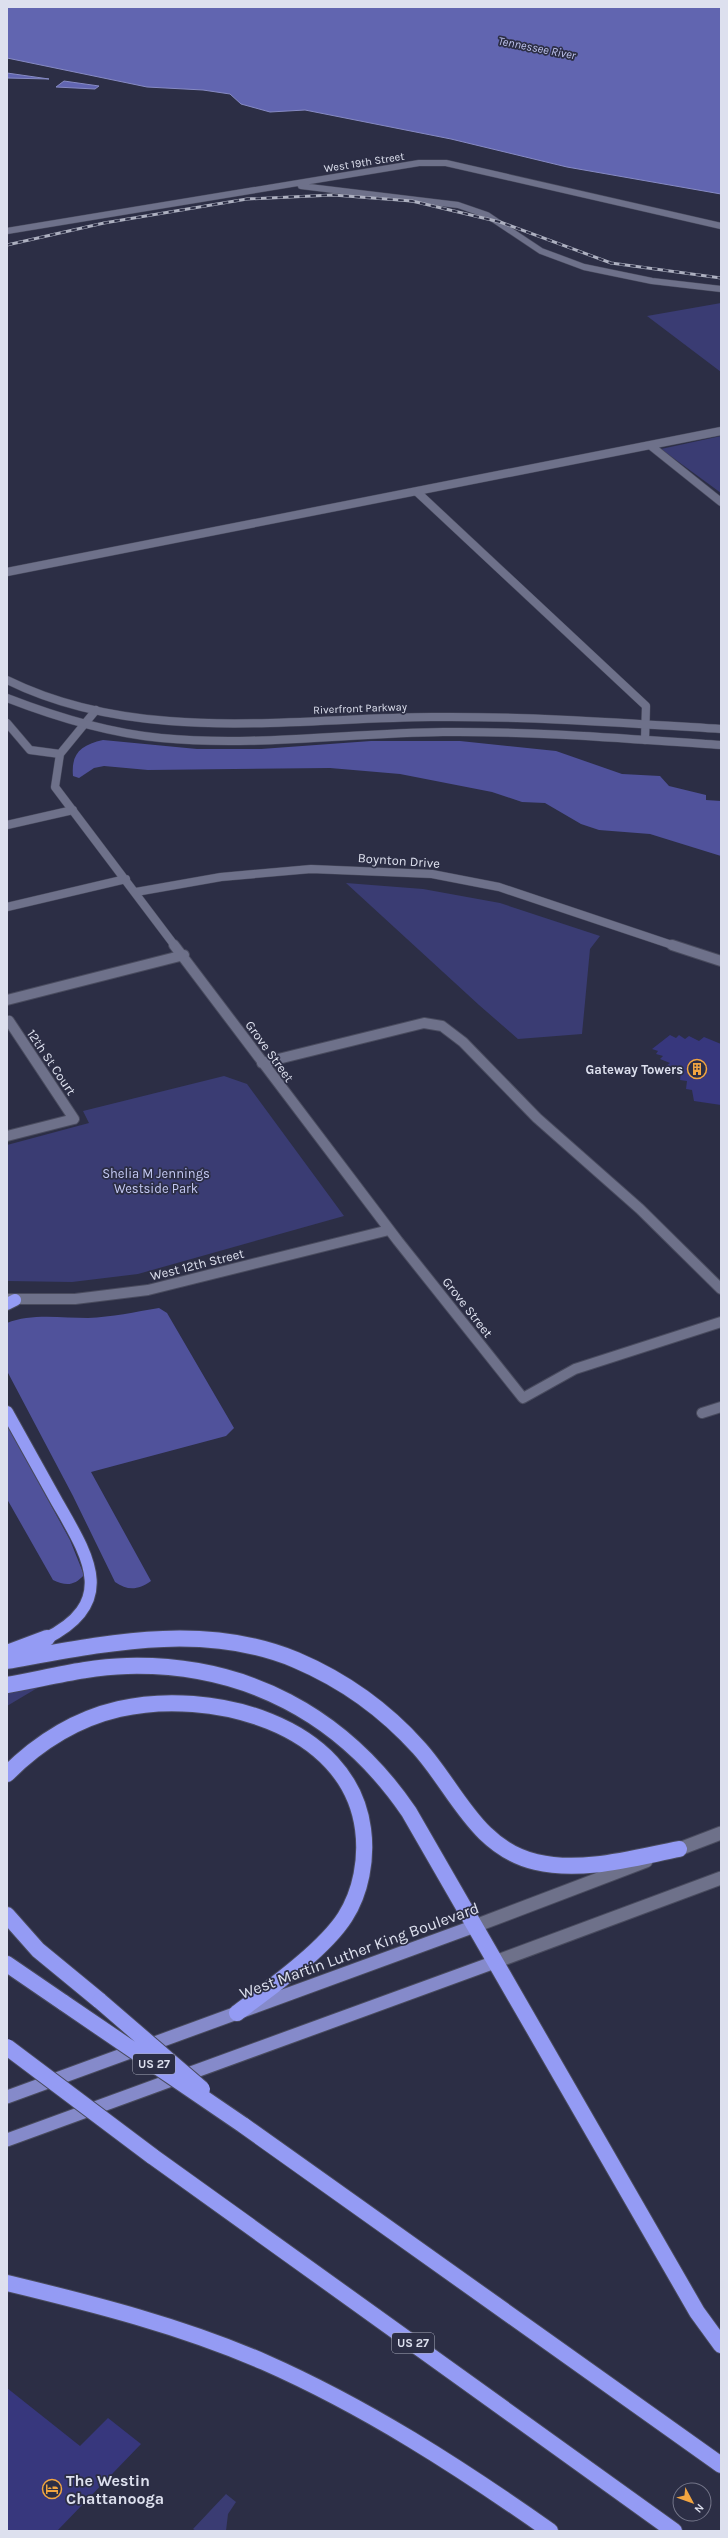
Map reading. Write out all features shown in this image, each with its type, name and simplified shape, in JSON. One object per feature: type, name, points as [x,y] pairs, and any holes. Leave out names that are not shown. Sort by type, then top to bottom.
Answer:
[{"type":"highway","points":[[7,1412],[81,1545],[91,1572],[92,1585],[82,1609],[68,1626],[40,1642],[7,1653]]},
{"type":"highway","points":[[7,1661],[109,1644],[166,1637],[198,1638],[253,1647],[279,1655],[337,1681],[379,1711],[428,1759],[482,1834],[504,1850],[537,1862],[582,1864],[632,1858],[679,1849]]},
{"type":"highway","points":[[7,1685],[126,1666],[173,1667],[240,1682],[285,1700],[321,1719],[347,1739],[390,1783],[475,1926],[697,2312],[721,2345]]},
{"type":"highway","points":[[7,1774],[18,1762],[47,1741],[83,1722],[119,1709],[151,1704],[219,1707],[252,1714],[282,1727],[330,1761],[350,1786],[365,1828],[363,1873],[344,1918],[309,1957],[237,2013]]},
{"type":"highway","points":[[7,1915],[15,1926],[52,1962],[100,2001],[243,2125]]},
{"type":"highway","name":"US 27","points":[[7,1964],[243,2125],[721,2465]]},
{"type":"highway","name":"US 27","points":[[7,2048],[152,2156],[674,2531]]},
{"type":"highway","points":[[7,2283],[63,2296],[168,2325],[221,2344],[293,2375],[365,2411],[447,2461],[550,2531]]},
{"type":"main road","name":"West Martin Luther King Boulevard","points":[[7,2097],[475,1926]]},
{"type":"main road","points":[[7,2140],[495,1962]]},
{"type":"street","name":"West 19th Street","points":[[7,231],[419,163],[446,163],[721,226]]},
{"type":"street","points":[[289,185],[419,200],[464,207],[495,218],[521,240],[540,251],[567,262],[634,278],[721,289]]},
{"type":"street","points":[[7,572],[721,431]]},
{"type":"street","points":[[651,446],[721,502]]},
{"type":"street","points":[[417,492],[646,706],[645,740]]},
{"type":"street","name":"Riverfront Parkway","points":[[7,680],[45,697],[96,710],[141,719],[188,724],[239,725],[428,717],[529,718],[721,729]]},
{"type":"street","name":"Riverfront Parkway","points":[[7,698],[34,709],[86,723],[161,738],[232,740],[443,732],[554,734],[721,745]]},
{"type":"street","points":[[7,723],[30,750],[60,754],[96,710]]},
{"type":"street","name":"Grove Street","points":[[60,754],[55,787],[184,955],[262,1063],[389,1230],[523,1398],[575,1369],[721,1322]]},
{"type":"street","points":[[7,825],[73,810]]},
{"type":"street","name":"Boynton Drive","points":[[136,892],[221,876],[310,869],[432,874],[499,888],[721,961]]},
{"type":"street","points":[[7,907],[126,879]]},
{"type":"street","points":[[7,1000],[184,955]]},
{"type":"street","name":"12th St Court","points":[[7,1136],[74,1119],[8,1020]]},
{"type":"street","points":[[262,1063],[424,1023],[442,1026],[463,1042],[537,1118],[640,1209],[721,1289]]},
{"type":"street","name":"West 12th Street","points":[[10,1301],[75,1299],[148,1290],[389,1230]]},
{"type":"street","points":[[702,1413],[721,1407]]},
{"type":"street","name":"West Martin Luther King Boulevard","points":[[475,1926],[721,1833]]},
{"type":"street","points":[[495,1962],[721,1878]]},
{"type":"green space","points":[[721,303],[721,372],[647,316]]},
{"type":"green space","points":[[721,436],[721,493],[661,449]]},
{"type":"green space","points":[[346,883],[423,889],[500,903],[600,936],[590,949],[582,1034],[518,1039]]},
{"type":"green space","name":"Shelia M Jennings Westside Park","points":[[224,1076],[247,1084],[344,1216],[138,1274],[72,1282],[7,1281],[7,1145],[89,1123],[83,1111]]},
{"type":"green space","points":[[55,1681],[39,1687],[7,1706],[7,1689]]},
{"type":"green space","points":[[226,2494],[236,2502],[228,2514],[226,2531],[196,2531],[193,2529]]},
{"type":"shaded area","points":[[103,740],[197,749],[261,749],[371,741],[460,741],[556,751],[622,774],[660,776],[669,786],[706,795],[706,800],[721,801],[721,856],[650,834],[599,830],[581,824],[545,803],[522,802],[492,792],[400,774],[330,768],[148,770],[104,766],[94,768],[79,778],[73,776],[74,761],[79,751],[89,744]]},
{"type":"shaded area","points":[[159,1308],[167,1313],[234,1428],[226,1436],[91,1472],[151,1581],[137,1588],[129,1588],[115,1582],[73,1496],[7,1371],[7,1323],[36,1317],[106,1317]]},
{"type":"shaded area","points":[[7,1425],[70,1540],[84,1575],[73,1583],[66,1584],[53,1580],[7,1499]]},
{"type":"water","name":"Tennessee River","points":[[7,7],[721,7],[721,194],[567,167],[451,139],[305,110],[270,112],[241,104],[230,94],[203,90],[147,87],[7,58]]},
{"type":"water","points":[[7,73],[49,79],[7,78]]},
{"type":"water","points":[[64,81],[99,86],[95,89],[56,87]]},
{"type":"building","name":"Gateway Towers","points":[[670,1035],[676,1038],[679,1035],[685,1039],[689,1036],[699,1041],[704,1037],[721,1044],[721,1105],[694,1101],[692,1090],[686,1089],[687,1081],[680,1080],[681,1071],[666,1066],[670,1063],[660,1059],[663,1056],[656,1054],[658,1051],[652,1049]]},
{"type":"building","name":"The Westin Chattanooga","points":[[7,2388],[80,2446],[108,2418],[141,2444],[57,2531],[7,2531]]},
{"type":"railway","points":[[7,245],[104,223],[247,199],[333,195],[412,201],[500,222],[611,263],[721,278]]},
{"type":"place","name":"Gateway Towers","points":[[697,1069]]},
{"type":"place","name":"The Westin Chattanooga","points":[[52,2489]]}]
